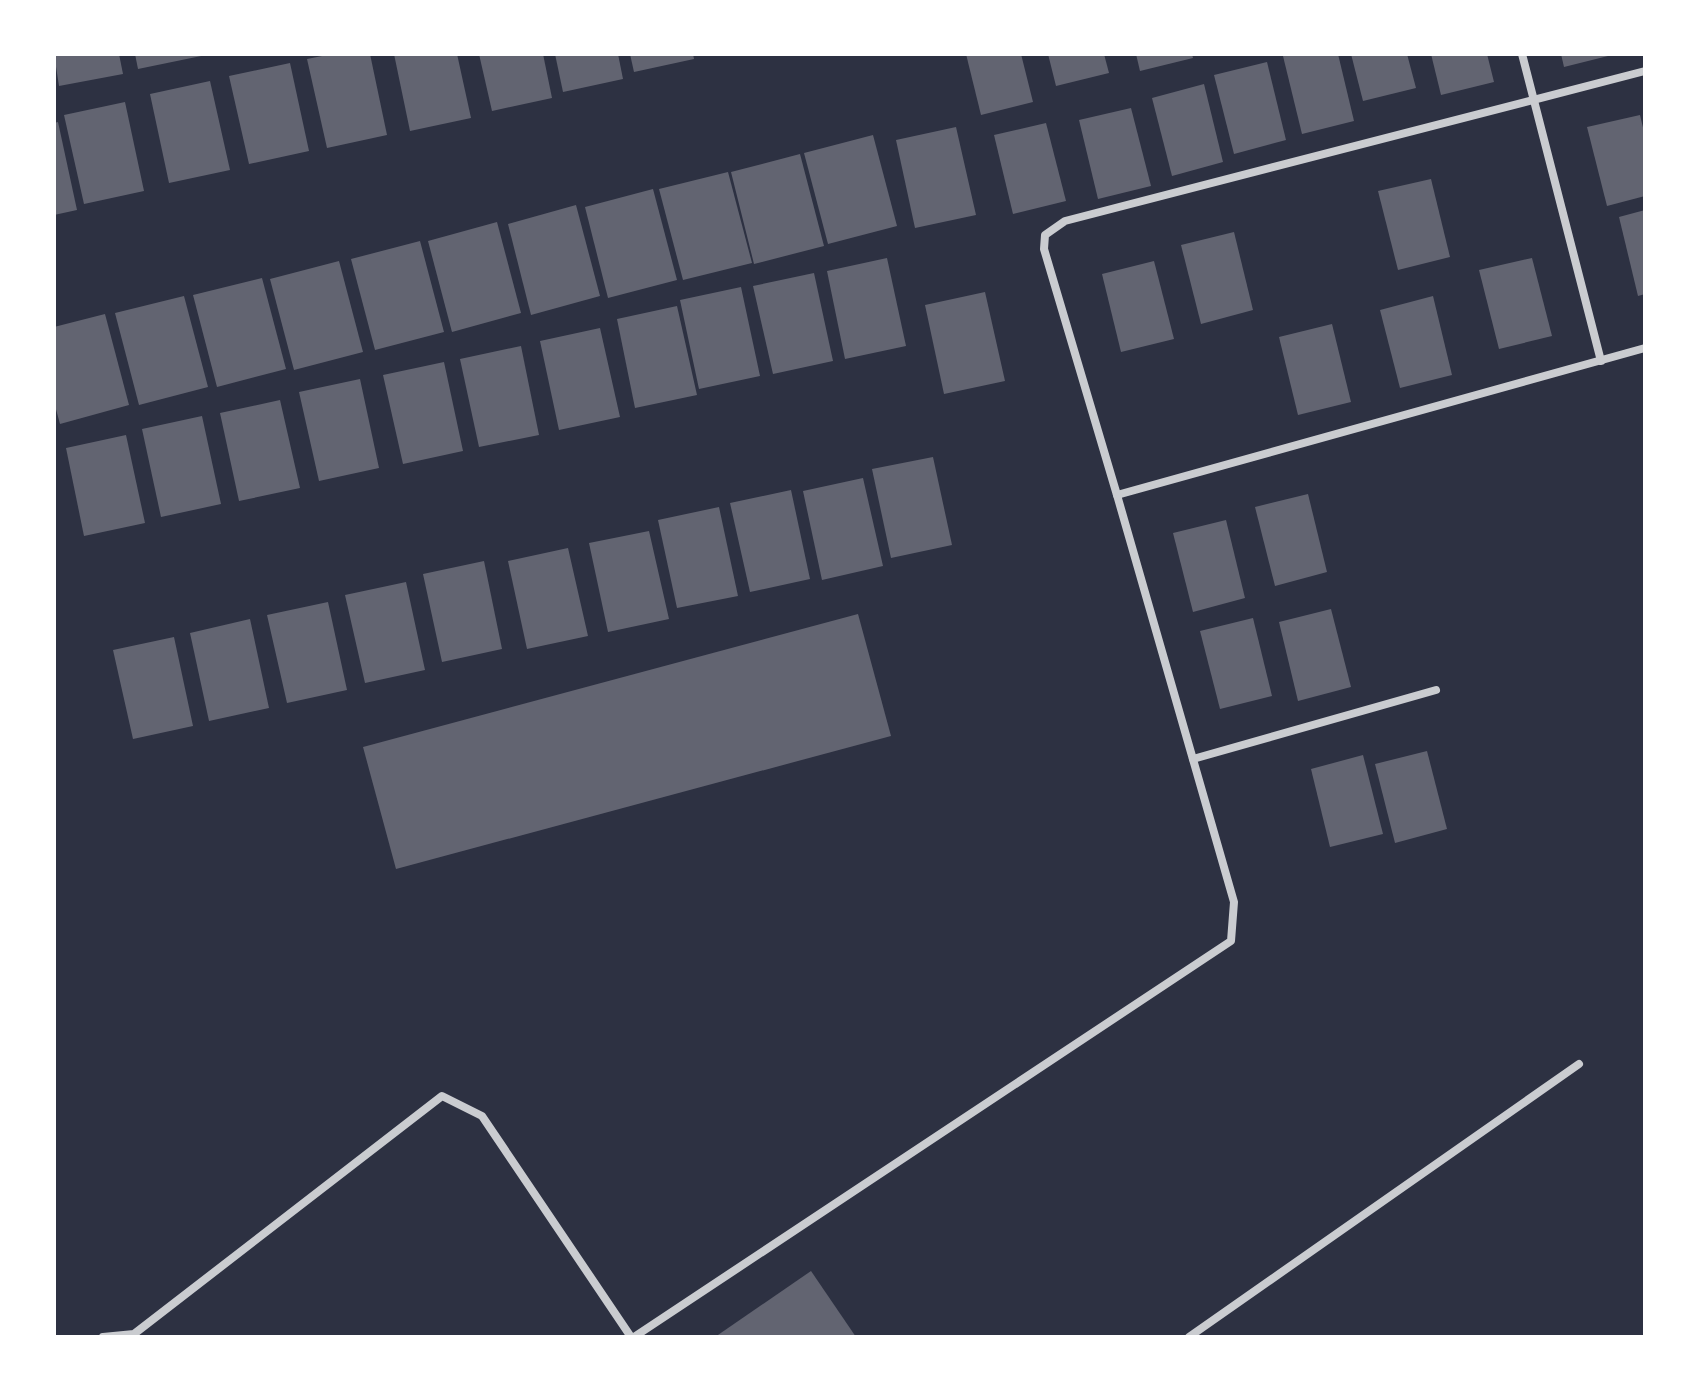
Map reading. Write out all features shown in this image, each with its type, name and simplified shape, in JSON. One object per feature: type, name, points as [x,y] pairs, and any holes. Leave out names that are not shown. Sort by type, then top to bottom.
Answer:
[{"type":"street","points":[[1522,54],[1601,361]]},
{"type":"street","points":[[103,1337],[134,1334],[442,1096],[482,1116],[633,1337],[1231,941],[1234,902],[1044,249],[1045,235],[1065,221],[1645,71]]},
{"type":"street","points":[[1117,495],[1645,348]]},
{"type":"street","points":[[1193,759],[1436,690]]},
{"type":"street","points":[[1189,1337],[1579,1064]]},
{"type":"building","points":[[54,54],[119,54],[123,74],[59,86]]},
{"type":"building","points":[[135,54],[206,54],[206,55],[138,69]]},
{"type":"building","points":[[332,54],[370,54],[387,135],[327,148],[307,59]]},
{"type":"building","points":[[394,54],[457,54],[471,118],[410,131]]},
{"type":"building","points":[[479,54],[543,54],[552,98],[492,111]]},
{"type":"building","points":[[555,54],[618,54],[623,79],[563,92]]},
{"type":"building","points":[[630,54],[693,54],[694,59],[634,72]]},
{"type":"building","points":[[966,54],[1021,54],[1033,102],[981,115]]},
{"type":"building","points":[[1048,54],[1104,54],[1109,73],[1056,86]]},
{"type":"building","points":[[1136,54],[1192,54],[1193,58],[1140,71]]},
{"type":"building","points":[[1338,54],[1354,121],[1302,134],[1283,56]]},
{"type":"building","points":[[1351,54],[1407,54],[1416,88],[1363,101]]},
{"type":"building","points":[[1431,54],[1487,54],[1494,82],[1441,95]]},
{"type":"building","points":[[1561,54],[1612,54],[1612,55],[1564,67]]},
{"type":"building","points":[[1267,62],[1286,140],[1234,154],[1214,75]]},
{"type":"building","points":[[290,63],[309,151],[249,164],[229,76]]},
{"type":"building","points":[[210,81],[230,170],[169,183],[150,94]]},
{"type":"building","points":[[1204,84],[1223,162],[1172,176],[1152,98]]},
{"type":"building","points":[[125,102],[144,191],[84,204],[64,115]]},
{"type":"building","points":[[1131,108],[1151,186],[1098,199],[1079,120]]},
{"type":"building","points":[[1640,115],[1645,136],[1645,196],[1607,206],[1587,127]]},
{"type":"building","points":[[58,122],[77,210],[54,215],[54,123]]},
{"type":"building","points":[[1046,123],[1066,201],[1013,214],[994,135]]},
{"type":"building","points":[[956,127],[976,215],[915,228],[896,140]]},
{"type":"building","points":[[873,135],[897,226],[828,244],[804,153]]},
{"type":"building","points":[[800,154],[824,246],[754,264],[731,172]]},
{"type":"building","points":[[728,172],[752,263],[683,280],[659,189]]},
{"type":"building","points":[[1431,179],[1450,257],[1398,270],[1378,191]]},
{"type":"building","points":[[653,189],[677,280],[608,298],[585,207]]},
{"type":"building","points":[[576,205],[600,296],[531,315],[508,224]]},
{"type":"building","points":[[1645,210],[1645,294],[1638,296],[1619,217]]},
{"type":"building","points":[[497,222],[521,313],[452,332],[428,241]]},
{"type":"building","points":[[1234,232],[1253,310],[1201,324],[1181,245]]},
{"type":"building","points":[[420,241],[444,332],[375,350],[351,259]]},
{"type":"building","points":[[887,258],[906,346],[845,359],[827,271]]},
{"type":"building","points":[[1532,258],[1552,336],[1499,349],[1479,270]]},
{"type":"building","points":[[339,261],[363,352],[294,370],[270,279]]},
{"type":"building","points":[[1154,261],[1174,339],[1121,352],[1102,274]]},
{"type":"building","points":[[814,273],[833,361],[773,374],[753,286]]},
{"type":"building","points":[[262,278],[286,369],[217,387],[193,295]]},
{"type":"building","points":[[741,287],[760,376],[699,389],[680,300]]},
{"type":"building","points":[[985,292],[1005,381],[944,394],[925,305]]},
{"type":"building","points":[[184,296],[208,387],[139,405],[115,313]]},
{"type":"building","points":[[1433,296],[1452,375],[1400,388],[1380,310]]},
{"type":"building","points":[[677,306],[697,395],[635,408],[617,319]]},
{"type":"building","points":[[105,314],[129,405],[60,424],[54,402],[54,327]]},
{"type":"building","points":[[1332,324],[1351,402],[1298,415],[1279,337]]},
{"type":"building","points":[[600,328],[620,417],[559,430],[540,341]]},
{"type":"building","points":[[521,346],[539,435],[479,447],[460,359]]},
{"type":"building","points":[[444,362],[463,451],[403,464],[383,375]]},
{"type":"building","points":[[360,379],[379,468],[319,481],[299,392]]},
{"type":"building","points":[[280,400],[300,488],[239,501],[220,413]]},
{"type":"building","points":[[202,416],[221,504],[161,517],[142,429]]},
{"type":"building","points":[[126,435],[145,523],[84,536],[66,448]]},
{"type":"building","points":[[933,457],[952,545],[891,558],[872,469]]},
{"type":"building","points":[[863,478],[883,566],[822,580],[803,491]]},
{"type":"building","points":[[791,490],[810,579],[750,592],[730,503]]},
{"type":"building","points":[[1308,494],[1327,572],[1275,586],[1255,507]]},
{"type":"building","points":[[719,507],[738,596],[677,608],[658,520]]},
{"type":"building","points":[[1226,520],[1245,598],[1193,612],[1173,533]]},
{"type":"building","points":[[649,531],[669,619],[608,632],[589,543]]},
{"type":"building","points":[[568,548],[588,636],[527,649],[508,561]]},
{"type":"building","points":[[484,561],[502,649],[442,662],[423,574]]},
{"type":"building","points":[[406,582],[425,670],[365,683],[345,595]]},
{"type":"building","points":[[328,602],[347,690],[287,703],[267,615]]},
{"type":"building","points":[[1331,609],[1351,687],[1298,701],[1279,622]]},
{"type":"building","points":[[858,614],[891,736],[396,869],[363,747]]},
{"type":"building","points":[[1253,618],[1272,696],[1220,709],[1200,631]]},
{"type":"building","points":[[250,619],[269,708],[209,721],[190,633]]},
{"type":"building","points":[[174,637],[193,726],[133,739],[113,650]]},
{"type":"building","points":[[1427,751],[1447,829],[1395,843],[1375,764]]},
{"type":"building","points":[[1363,755],[1383,834],[1330,847],[1311,769]]},
{"type":"building","points":[[811,1271],[856,1337],[715,1337]]}]
